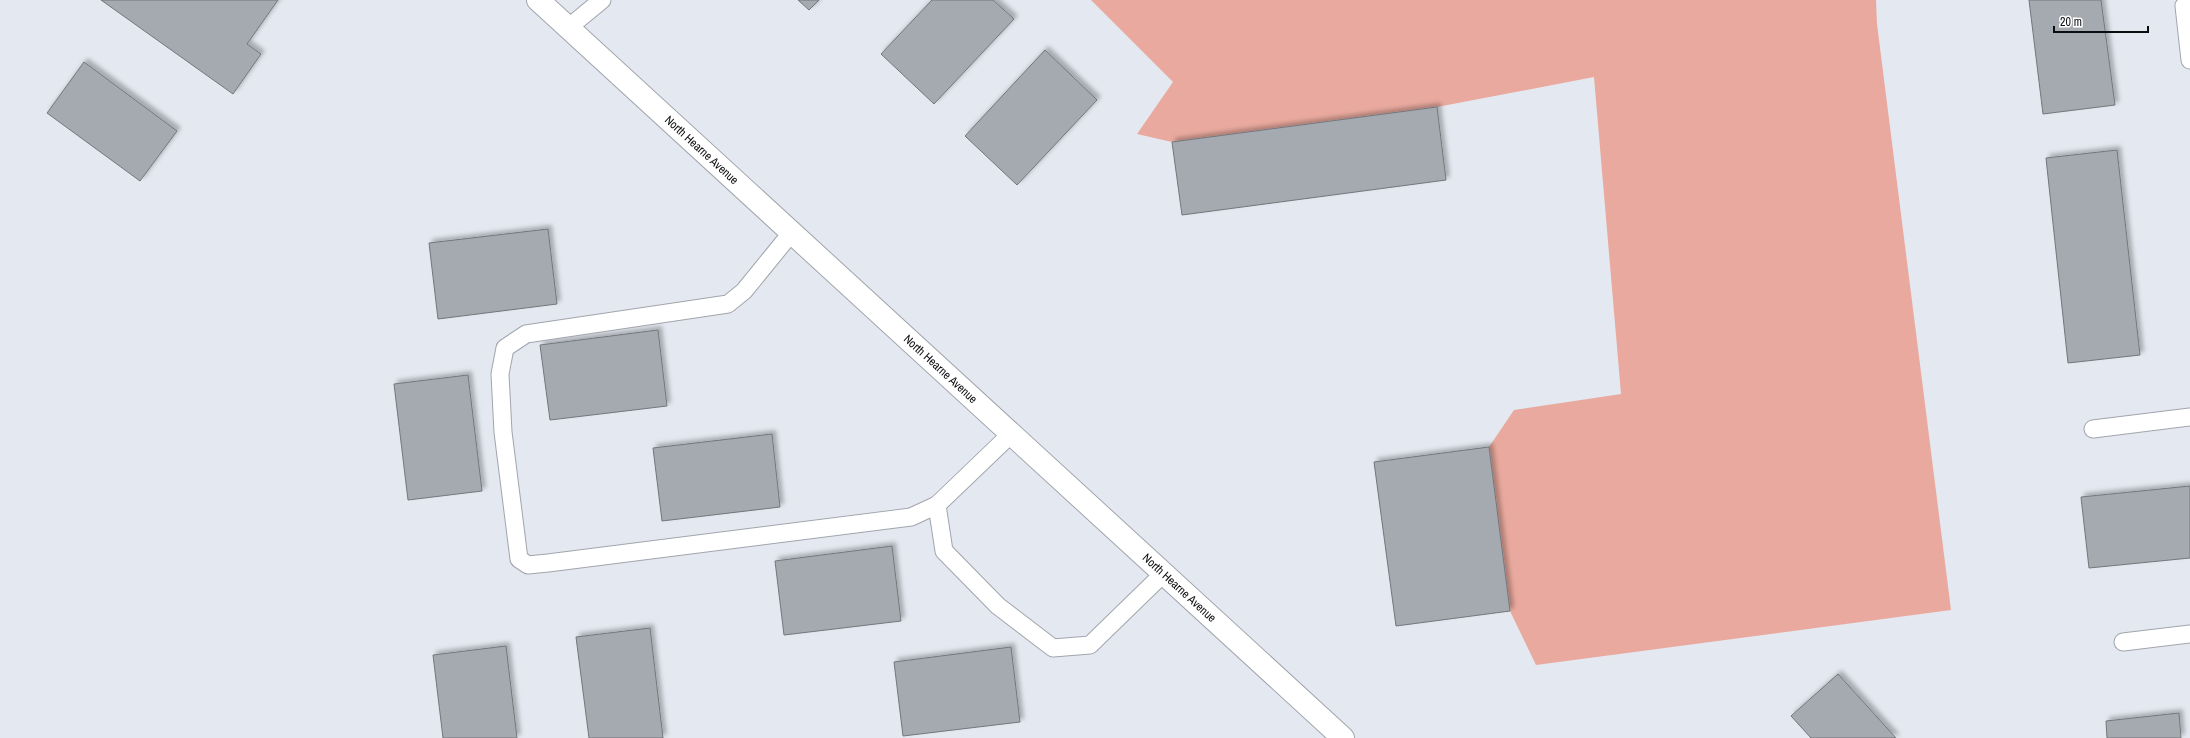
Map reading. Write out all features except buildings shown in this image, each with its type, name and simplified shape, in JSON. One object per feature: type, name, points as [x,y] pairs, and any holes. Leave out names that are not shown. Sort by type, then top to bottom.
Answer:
[{"type":"main road","name":"North Hearne Avenue","points":[[538,0],[1343,738]]},
{"type":"lane","points":[[568,28],[602,0]]},
{"type":"lane","points":[[2190,3],[2184,6],[2190,60]]},
{"type":"lane","points":[[792,232],[744,291],[728,304],[526,334],[505,348],[500,374],[503,432],[519,559],[528,565],[755,538],[911,517],[937,505],[1012,433]]},
{"type":"lane","points":[[2092,429],[2190,417]]},
{"type":"lane","points":[[937,505],[944,551],[998,606],[1053,648],[1090,645],[1164,573]]},
{"type":"lane","points":[[2124,642],[2190,634]]},
{"type":"shaded area","points":[[1091,0],[1876,0],[1877,24],[1951,610],[1536,665],[1510,611],[1489,447],[1514,410],[1621,394],[1594,77],[1437,107],[1172,142],[1137,134],[1173,82]]}]
